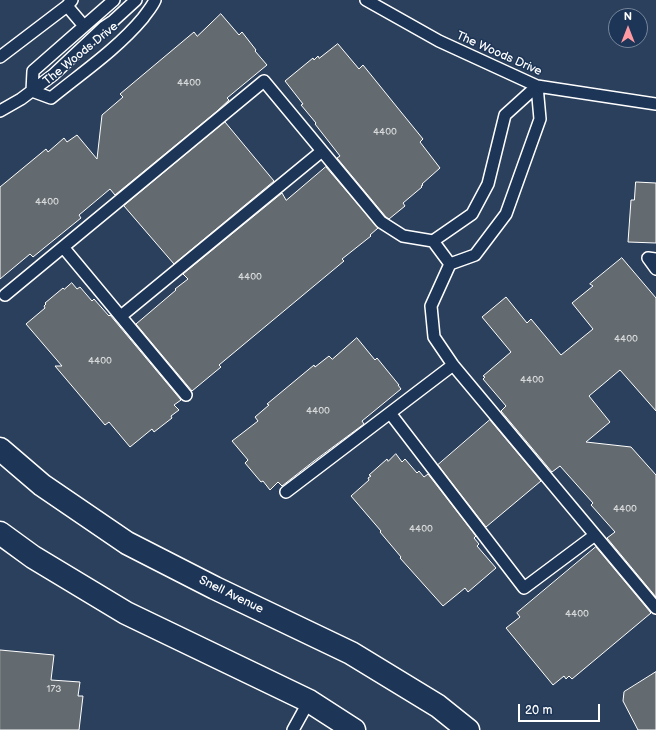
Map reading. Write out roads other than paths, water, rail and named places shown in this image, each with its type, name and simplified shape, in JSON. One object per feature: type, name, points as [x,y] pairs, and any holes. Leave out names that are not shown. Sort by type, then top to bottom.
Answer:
[{"type":"main road","name":"Snell Avenue","points":[[0,449],[42,485],[127,543],[215,588],[351,652],[438,706],[468,730]]},
{"type":"main road","points":[[0,533],[33,557],[126,613],[309,702],[354,730]]},
{"type":"lane","name":"The Woods Drive","points":[[32,91],[32,71],[114,0]]},
{"type":"lane","name":"The Woods Drive","points":[[0,112],[21,99],[53,75],[104,27],[136,0]]},
{"type":"lane","name":"The Woods Drive","points":[[32,91],[51,98],[115,47],[138,23],[153,5],[155,0]]},
{"type":"lane","name":"The Woods Drive","points":[[366,0],[439,41],[537,86],[656,104]]},
{"type":"lane","points":[[0,56],[69,3],[84,26]]},
{"type":"lane","points":[[5,295],[264,81],[381,222],[404,236],[433,241],[450,264]]},
{"type":"lane","points":[[433,241],[472,214],[488,184],[505,115],[537,86]]},
{"type":"lane","points":[[537,86],[540,119],[506,214],[474,255],[450,264],[431,306],[434,336],[453,365],[656,608]]},
{"type":"lane","points":[[121,316],[322,151]]},
{"type":"lane","points":[[63,247],[186,395]]},
{"type":"lane","points":[[656,259],[648,258],[656,269]]},
{"type":"lane","points":[[286,492],[453,365]]},
{"type":"lane","points":[[390,413],[524,588],[595,535]]},
{"type":"lane","points":[[293,730],[309,702]]}]
